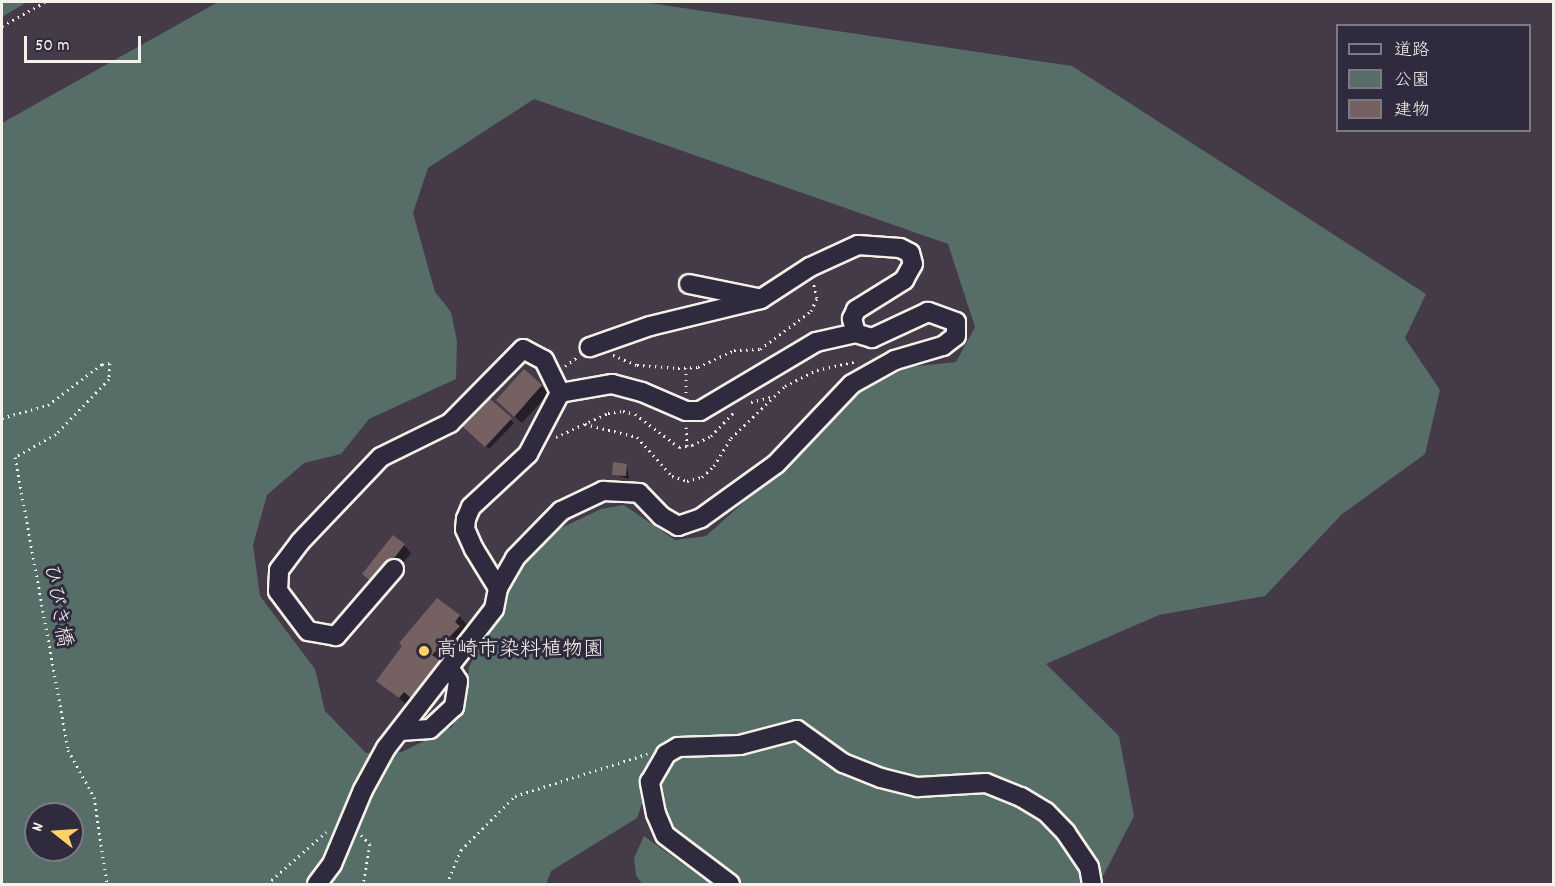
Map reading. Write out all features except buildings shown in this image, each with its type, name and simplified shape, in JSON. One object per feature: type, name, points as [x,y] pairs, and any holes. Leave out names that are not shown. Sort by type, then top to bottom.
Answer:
[{"type":"street","points":[[593,346],[650,326],[760,299],[810,267],[858,245],[884,245],[910,254],[913,264],[904,280],[856,310],[852,319],[856,333]]},
{"type":"street","points":[[689,284],[760,299]]},
{"type":"street","points":[[317,885],[332,864],[351,824],[363,790],[400,731],[494,609],[498,588],[515,558],[561,511],[603,490],[639,493],[661,516],[678,526],[701,518],[776,464],[852,384],[886,365],[943,346],[956,336],[956,322],[928,312],[872,338],[856,333],[816,342],[700,411],[686,411],[642,392],[612,384],[560,393]]},
{"type":"street","points":[[394,569],[336,636],[308,631],[278,591],[279,570],[300,542],[381,456],[450,423],[523,349],[544,360],[560,393],[528,454],[471,507],[466,519],[465,529],[474,549],[498,588]]},
{"type":"street","points":[[400,731],[430,729],[454,707],[458,681],[450,669]]},
{"type":"street","points":[[730,885],[665,835],[656,814],[650,782],[657,765],[672,751],[694,744],[740,745],[797,730],[843,763],[880,778],[918,787],[965,782],[1004,789],[1046,812],[1066,833],[1089,867],[1092,885]]},
{"type":"path","points":[[2,26],[45,2]]},
{"type":"path","points":[[553,375],[593,346],[637,365],[686,368],[698,368],[734,350],[760,349],[776,340],[811,311],[817,298],[810,267]]},
{"type":"path","points":[[585,424],[637,437],[672,476],[687,481],[702,477],[714,466],[731,438],[771,397],[798,377],[817,370],[870,358],[886,365]]},
{"type":"path","name":"ひびき橋","points":[[2,418],[48,405],[102,364],[110,363],[110,380],[56,434],[15,457],[68,750],[94,797],[107,885]]},
{"type":"path","points":[[686,368],[686,411]]},
{"type":"path","points":[[746,404],[771,397]]},
{"type":"path","points":[[536,440],[585,424],[608,413],[636,414],[679,447],[711,436],[738,408]]},
{"type":"path","points":[[447,885],[461,849],[516,796],[638,758],[662,746],[672,751]]},
{"type":"path","points":[[267,885],[333,825],[351,824],[370,844],[363,885]]},
{"type":"green space","points":[[2,2],[27,2],[2,17]]},
{"type":"green space","points":[[218,2],[643,2],[1072,66],[1426,294],[1405,338],[1440,390],[1425,454],[1341,515],[1265,596],[1159,615],[1046,664],[1119,736],[1134,816],[1099,884],[730,884],[665,835],[649,784],[637,818],[551,871],[546,884],[2,884],[2,123]],"holes":[[[534,99],[948,244],[975,327],[956,362],[908,367],[855,395],[804,448],[706,536],[675,540],[624,505],[601,509],[561,528],[519,570],[469,667],[466,698],[452,727],[402,752],[366,753],[325,711],[315,669],[260,596],[253,545],[267,495],[304,463],[341,454],[369,419],[456,379],[457,341],[451,312],[435,292],[413,213],[428,168]]]},
{"type":"green space","points":[[644,836],[711,884],[642,884],[636,875],[634,858]]},
{"type":"place","name":"高崎市染料植物園","points":[[424,651]]}]
